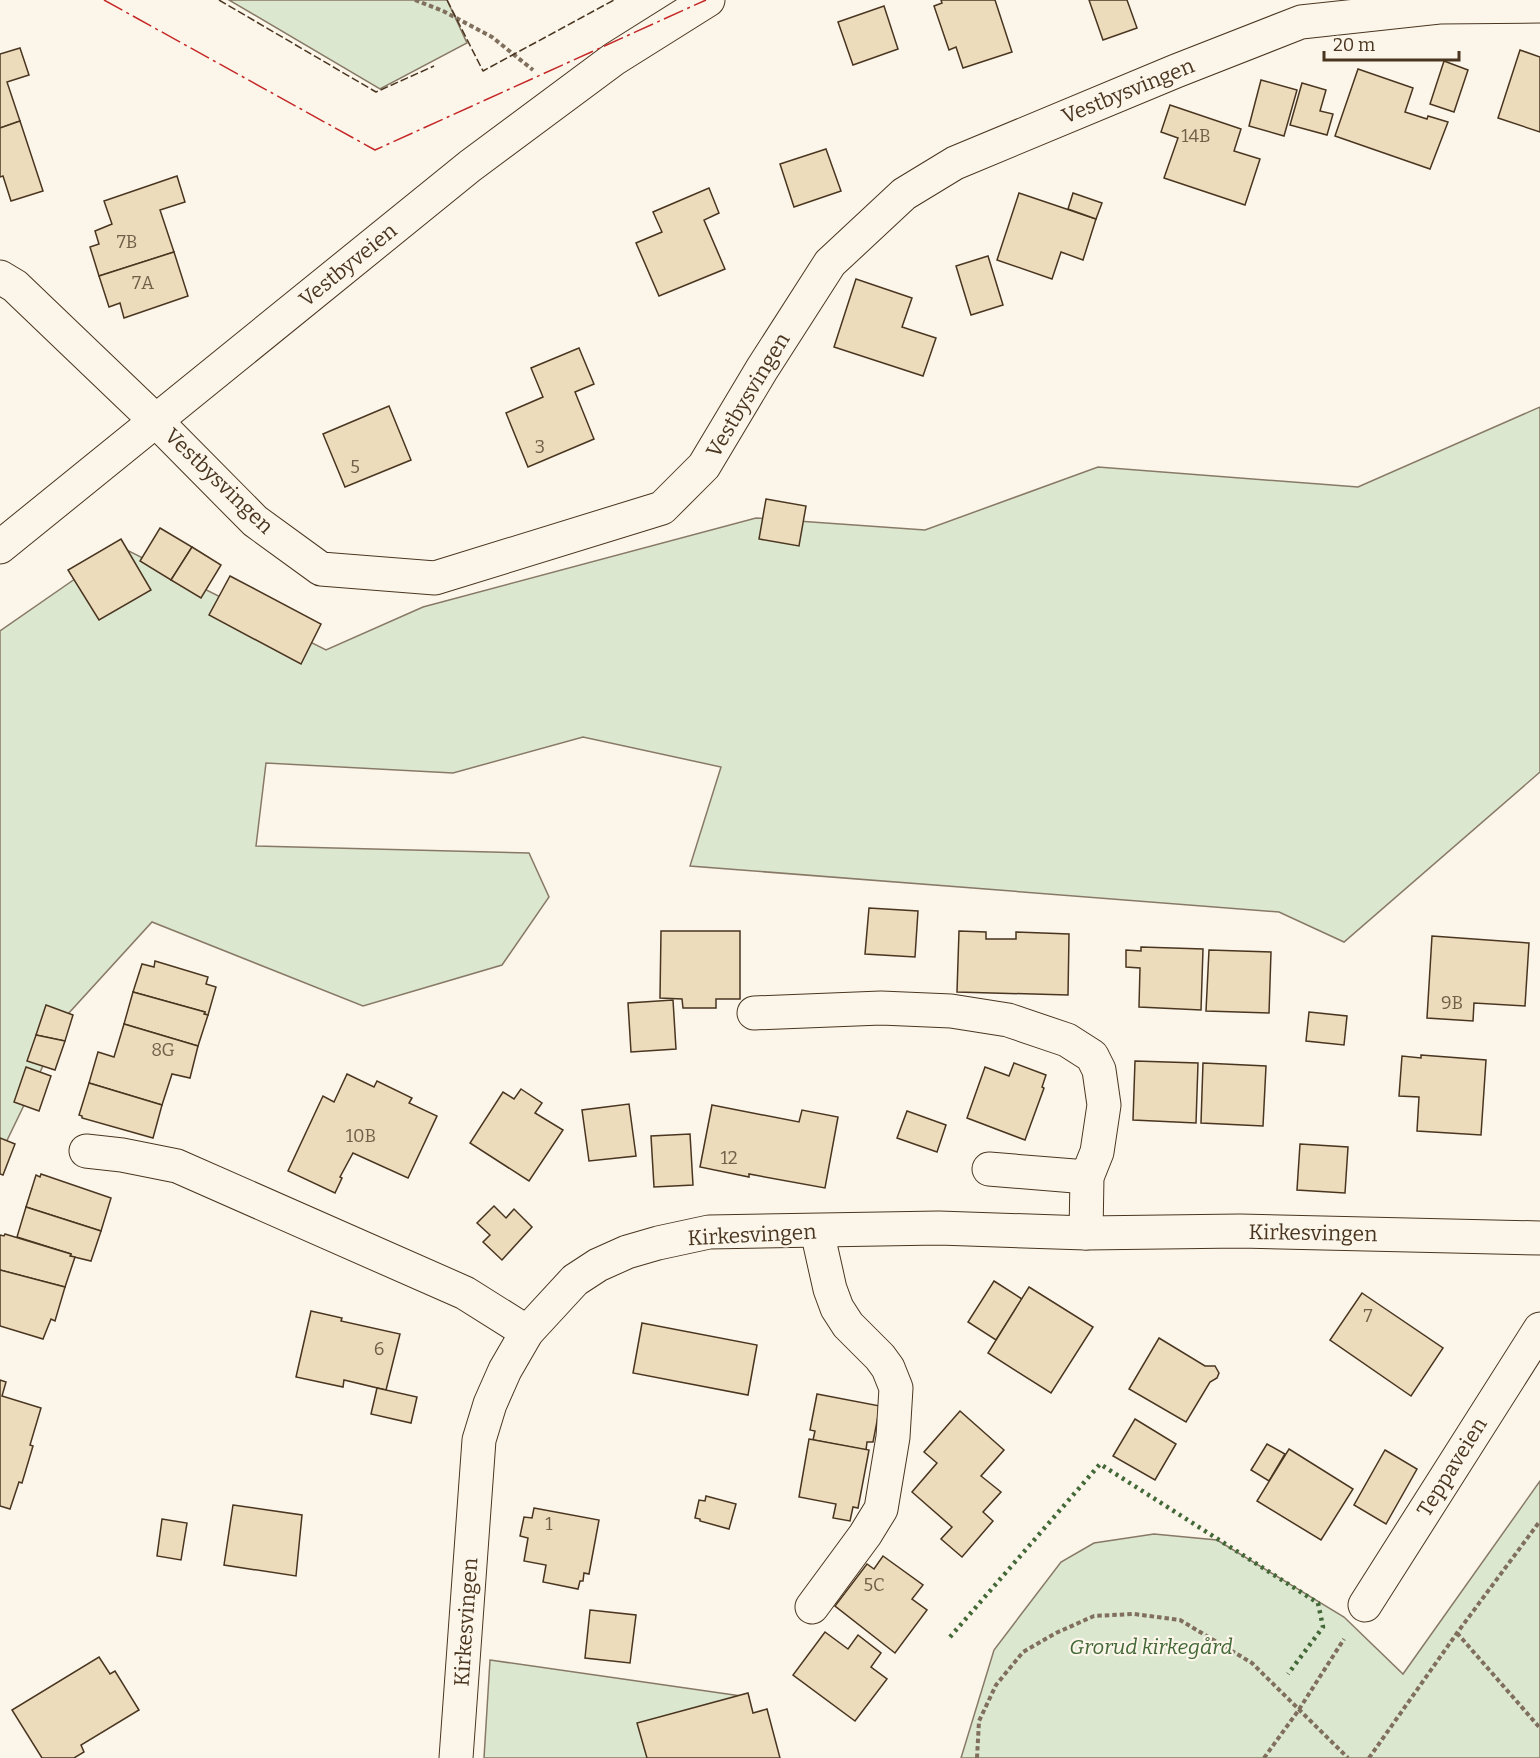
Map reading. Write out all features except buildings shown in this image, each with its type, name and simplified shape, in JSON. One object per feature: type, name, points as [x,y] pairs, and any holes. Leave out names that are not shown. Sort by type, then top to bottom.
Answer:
[{"type":"street","name":"Vestbyveien","points":[[0,547],[470,166],[614,58],[708,0]]},
{"type":"street","name":"Vestbysvingen","points":[[0,277],[15,286],[156,421],[255,521],[321,569],[435,578],[662,508],[704,466],[830,262],[904,194],[955,163],[1301,22],[1439,7],[1540,6]]},
{"type":"street","points":[[754,1013],[881,1008],[951,1011],[1008,1020],[1066,1040],[1092,1056],[1099,1070],[1104,1105],[1097,1152],[1087,1177],[1086,1233]]},
{"type":"street","points":[[86,1150],[177,1166],[465,1293],[527,1332]]},
{"type":"street","points":[[989,1169],[1087,1177]]},
{"type":"street","name":"Kirkesvingen","points":[[456,1758],[479,1440],[490,1404],[505,1370],[527,1332],[575,1280],[598,1265],[627,1252],[658,1243],[709,1233],[939,1228],[1086,1233],[1240,1231],[1540,1238]]},
{"type":"street","points":[[812,1607],[865,1535],[881,1509],[893,1437],[896,1388],[888,1368],[880,1357],[848,1325],[837,1308],[830,1289],[817,1231]]},
{"type":"street","name":"Teppaveien","points":[[1365,1605],[1540,1329]]},
{"type":"path","points":[[415,0],[443,11],[492,37],[526,63],[562,98]]},
{"type":"path","points":[[1369,1758],[1540,1521]]},
{"type":"path","points":[[1264,1758],[1298,1711],[1365,1605]]},
{"type":"path","points":[[976,1758],[979,1721],[996,1685],[1023,1652],[1056,1633],[1094,1616],[1134,1614],[1180,1620],[1252,1663],[1348,1758]]},
{"type":"path","points":[[1457,1633],[1540,1728]]},
{"type":"green space","points":[[229,0],[447,0],[467,43],[380,89]]},
{"type":"green space","points":[[1540,407],[1540,772],[1344,942],[1279,912],[690,866],[721,767],[583,737],[453,773],[266,763],[256,846],[529,853],[549,897],[502,965],[363,1006],[152,922],[68,1014],[0,1155],[0,631],[121,547],[326,650],[423,607],[756,518],[925,530],[1098,467],[1358,487]]},
{"type":"green space","name":"Grorud kirkegård","points":[[1540,1481],[1540,1758],[961,1758],[994,1650],[1061,1562],[1094,1543],[1154,1534],[1217,1540],[1344,1617],[1403,1674]]},
{"type":"green space","points":[[490,1660],[748,1697],[649,1758],[484,1758]]},
{"type":"hedge","points":[[950,1637],[1100,1464],[1318,1603],[1323,1627],[1288,1674]]},
{"type":"fence","points":[[219,0],[376,92],[434,66]]},
{"type":"fence","points":[[447,0],[483,71],[614,0]]},
{"type":"power","points":[[104,0],[375,150],[706,0]]}]
